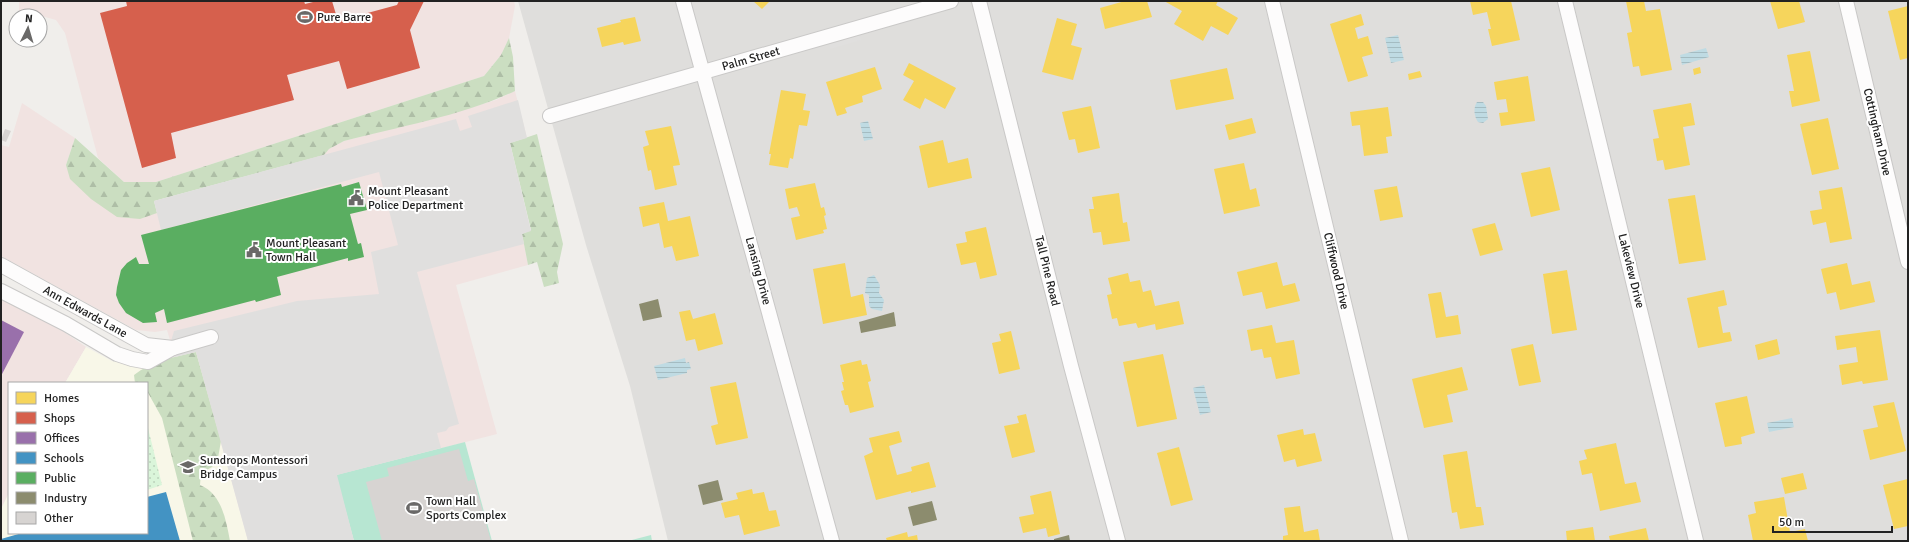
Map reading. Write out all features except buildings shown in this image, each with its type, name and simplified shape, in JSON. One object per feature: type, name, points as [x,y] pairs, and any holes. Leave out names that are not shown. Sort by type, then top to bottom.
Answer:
[{"type":"street","name":"Lansing Drive","points":[[684,1],[832,541]]},
{"type":"street","name":"Palm Street","points":[[550,116],[951,1]]},
{"type":"street","name":"Tall Pine Road","points":[[979,1],[1071,366],[1118,541]]},
{"type":"street","name":"Cliffwood Drive","points":[[1272,1],[1400,541]]},
{"type":"street","name":"Lakeview Drive","points":[[1565,1],[1696,541]]},
{"type":"street","name":"Cottingham Drive","points":[[1846,1],[1908,262]]},
{"type":"street","name":"Ann Edwards Lane","points":[[1,265],[146,345],[173,348]]},
{"type":"street","name":"Ann Edwards Lane","points":[[1,291],[66,324],[116,354],[148,362],[173,348],[212,337]]},
{"type":"shaded area","points":[[19,1],[514,1],[515,6],[509,38],[501,55],[484,76],[156,182],[124,182],[98,158],[65,33],[56,20],[48,18],[48,8],[19,8]]},
{"type":"shaded area","points":[[518,1],[1908,1],[1908,541],[668,541],[630,386],[586,245]]},
{"type":"shaded area","points":[[859,33],[861,40],[830,49],[829,42]]},
{"type":"shaded area","points":[[515,91],[527,138],[510,142],[522,234],[528,265],[456,285],[497,434],[337,475],[354,541],[248,541],[196,352],[175,357],[167,330],[155,332],[136,330],[1,256],[1,145],[9,147],[22,103],[75,138],[66,165],[157,213],[329,149],[344,141],[456,112],[496,100]]},
{"type":"shaded area","points":[[518,100],[527,138],[510,143],[531,231],[522,234],[524,244],[417,272],[459,424],[449,427],[446,431],[437,433],[441,448],[337,475],[354,541],[248,541],[196,352],[175,357],[171,341],[174,331],[297,301],[379,294],[371,252],[398,245],[379,172],[161,230],[154,201],[456,119],[460,131],[472,127],[468,116]]},
{"type":"shaded area","points":[[1,295],[45,319],[86,347],[66,382],[8,382],[8,495],[1,509]]},
{"type":"shaded area","name":"Sundrops Montessori Bridge Campus","points":[[86,347],[112,361],[143,368],[175,357],[196,352],[248,541],[1,541],[1,509],[8,495],[8,534],[148,534],[148,382],[66,382]]},
{"type":"green space","points":[[509,38],[513,57],[515,91],[453,114],[344,141],[329,149],[324,155],[154,201],[157,213],[140,219],[117,217],[91,199],[70,179],[66,165],[75,138],[124,182],[156,182],[484,76],[501,55]]},
{"type":"green space","points":[[537,134],[563,244],[557,272],[559,283],[544,287],[537,262],[528,265],[522,234],[531,230],[510,143]]},
{"type":"green space","points":[[196,352],[221,441],[218,458],[212,467],[201,473],[200,485],[213,495],[222,508],[230,541],[193,541],[162,418],[148,393],[148,382],[135,382],[134,375],[148,366],[164,360]]},
{"type":"green space","points":[[148,428],[162,485],[148,490]]},
{"type":"green space","name":"Town Hall Sports Complex","points":[[465,442],[492,541],[354,541],[336,475]]},
{"type":"green space","points":[[651,535],[652,541],[628,541]]},
{"type":"water","points":[[1398,35],[1404,60],[1391,63],[1385,38]]},
{"type":"water","points":[[1706,48],[1709,57],[1682,65],[1680,55]]},
{"type":"water","points":[[1477,102],[1483,102],[1486,106],[1488,119],[1483,123],[1478,122],[1474,112]]},
{"type":"water","points":[[868,121],[873,139],[864,141],[860,123]]},
{"type":"water","points":[[874,275],[880,285],[879,293],[884,300],[882,311],[872,309],[869,306],[869,295],[865,293],[867,278]]},
{"type":"water","points":[[685,358],[686,363],[689,362],[691,369],[687,370],[687,373],[658,380],[654,366]]},
{"type":"water","points":[[1204,385],[1211,412],[1200,415],[1193,388]]},
{"type":"water","points":[[1792,418],[1794,427],[1769,432],[1767,423]]},
{"type":"place","name":"Pure Barre","points":[[305,17]]},
{"type":"place","name":"Mount Pleasant Police Department","points":[[356,198]]},
{"type":"place","name":"Mount Pleasant Town Hall","points":[[254,250]]},
{"type":"place","name":"Sundrops Montessori Bridge Campus","points":[[188,467]]},
{"type":"place","name":"Town Hall Sports Complex","points":[[414,508]]}]
